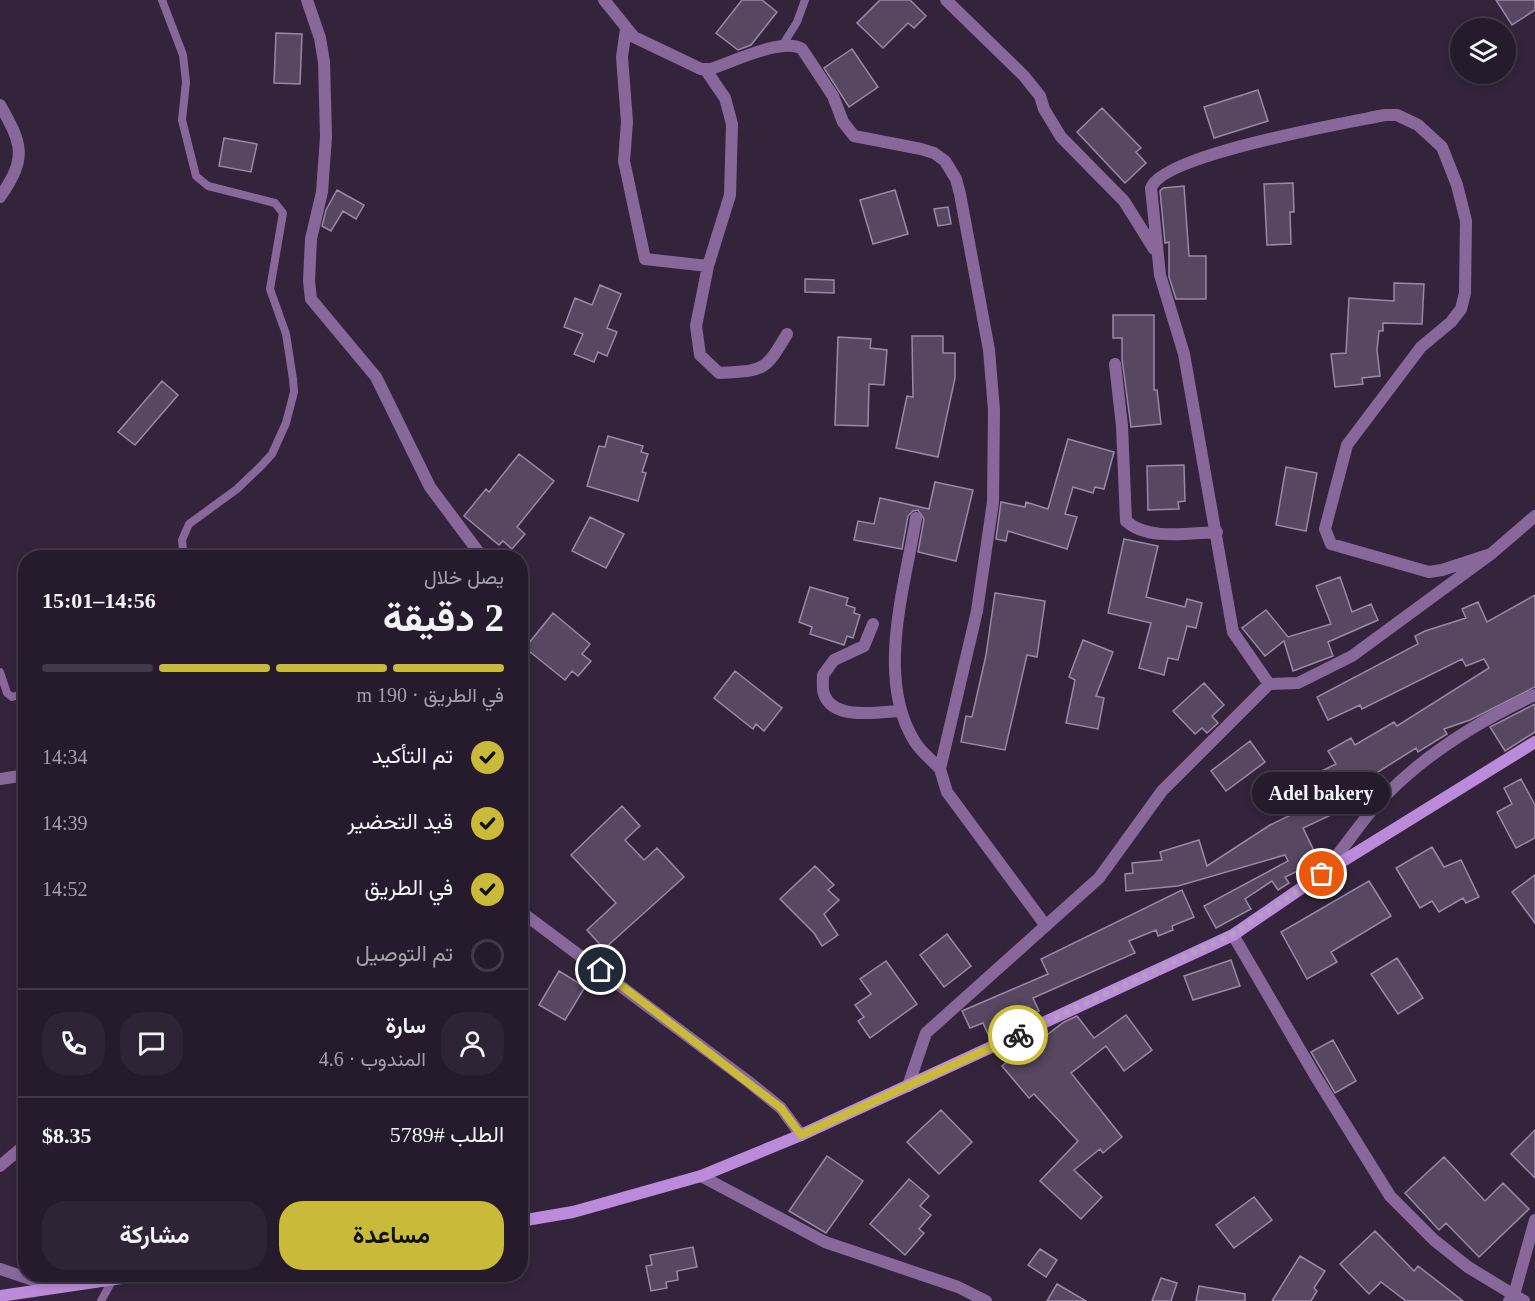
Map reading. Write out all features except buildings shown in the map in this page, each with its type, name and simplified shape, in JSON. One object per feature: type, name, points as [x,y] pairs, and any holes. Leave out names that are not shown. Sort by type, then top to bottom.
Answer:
[{"type":"main road","points":[[528,1220],[573,1212],[701,1176],[801,1135],[1233,934],[1322,874],[1535,742]]},
{"type":"main road","points":[[0,1296],[87,1282]]},
{"type":"street","points":[[308,0],[321,38],[326,137],[322,192],[311,239],[309,281],[311,299],[376,377],[430,487],[477,550]]},
{"type":"street","points":[[604,0],[626,28],[644,43],[705,69],[725,98],[732,124],[730,195],[708,266],[696,326],[700,355],[719,373],[758,371],[770,362],[787,334]]},
{"type":"street","points":[[946,0],[1024,76],[1040,96],[1044,109],[1061,137],[1124,201],[1156,252]]},
{"type":"street","points":[[626,28],[622,57],[627,122],[624,161],[645,259],[708,266]]},
{"type":"street","points":[[705,69],[782,46],[795,45],[802,49],[833,96],[843,122],[854,136],[934,153],[945,161],[960,194],[989,350],[994,410],[993,502],[977,611],[940,768]]},
{"type":"street","points":[[0,105],[21,147],[19,157],[0,197]]},
{"type":"street","points":[[1269,684],[1233,632],[1184,354],[1160,275],[1156,252],[1152,184],[1156,179],[1193,160],[1385,115],[1397,115],[1429,134],[1442,147],[1466,221],[1465,293],[1461,309],[1451,322],[1421,347],[1347,445],[1325,529],[1331,544],[1429,572],[1491,554]]},
{"type":"street","points":[[1115,364],[1122,426],[1126,520],[1140,530],[1154,533],[1217,532]]},
{"type":"street","points":[[908,1086],[926,1033],[1099,878],[1162,791],[1269,684],[1298,683],[1352,656],[1491,554],[1535,516]]},
{"type":"street","points":[[916,518],[896,642],[894,678],[900,711],[916,744],[940,768],[947,792],[1046,926]]},
{"type":"street","points":[[873,624],[864,646],[834,660],[823,675],[824,695],[836,708],[856,712],[900,711]]},
{"type":"street","points":[[1322,874],[1384,797],[1404,778],[1475,726],[1535,695]]},
{"type":"street","points":[[0,779],[18,776]]},
{"type":"street","points":[[528,917],[781,1108],[801,1135]]},
{"type":"street","points":[[1233,934],[1316,1077],[1390,1196],[1443,1247],[1515,1299],[1535,1220]]},
{"type":"street","points":[[0,1166],[18,1151]]},
{"type":"street","points":[[701,1176],[825,1242],[958,1287],[986,1301]]},
{"type":"street","points":[[0,1269],[18,1275]]},
{"type":"street","points":[[39,1282],[54,1287]]},
{"type":"lane","points":[[162,0],[183,55],[186,82],[182,120],[196,176],[208,186],[275,203],[283,213],[270,290],[286,334],[294,385],[286,423],[272,454],[237,489],[189,524],[182,540],[183,550]]},
{"type":"lane","points":[[782,46],[797,22],[805,0]]},
{"type":"lane","points":[[0,672],[7,693],[12,697],[18,695]]},
{"type":"lane","points":[[101,1301],[112,1282]]},
{"type":"way so far","points":[[1018,1035],[1233,934],[1322,874]]},
{"type":"place","name":"Adel bakery","points":[[1322,874]]},
{"type":"route","points":[[601,970],[781,1108],[801,1135],[1018,1035]]}]
